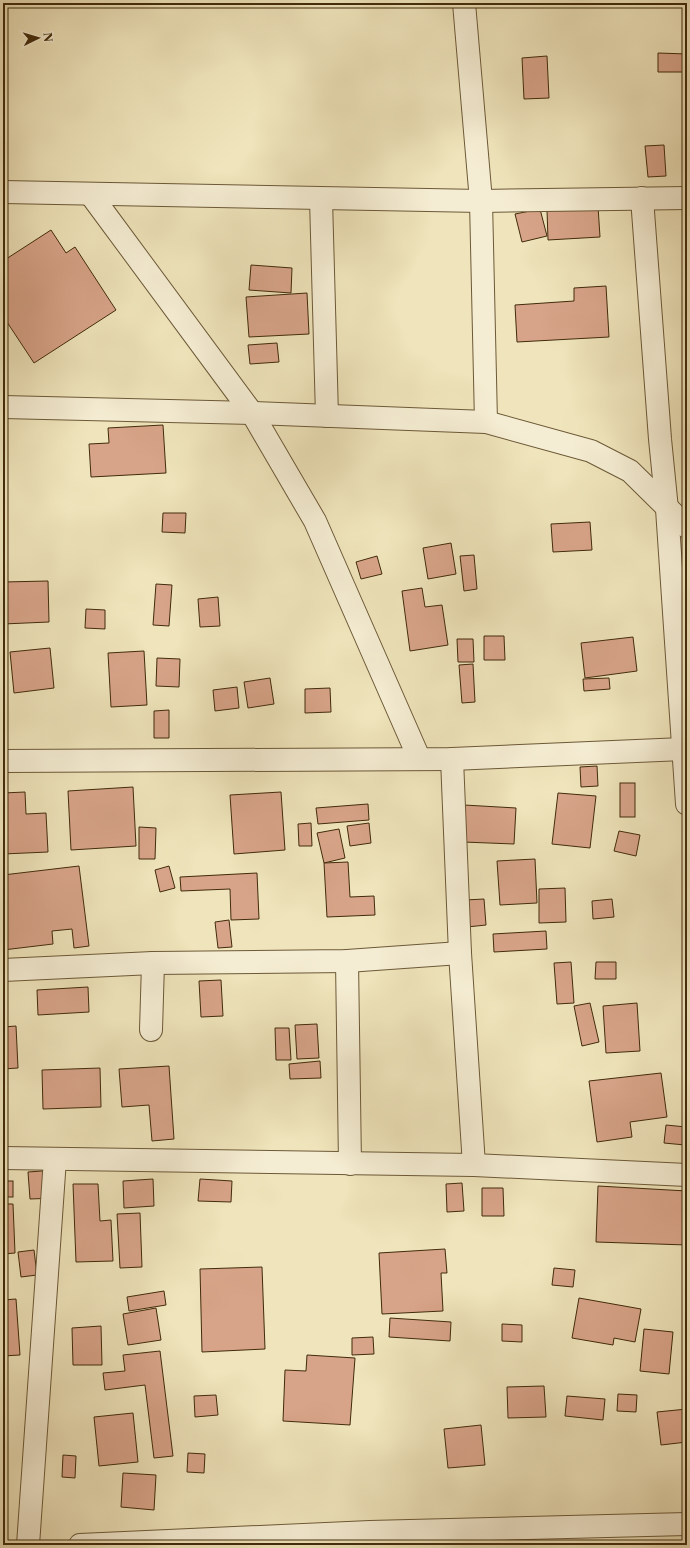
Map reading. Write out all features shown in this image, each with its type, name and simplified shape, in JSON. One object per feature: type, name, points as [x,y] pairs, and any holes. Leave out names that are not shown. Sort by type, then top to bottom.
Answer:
[{"type":"street","points":[[464,3],[481,201],[486,422]]},
{"type":"street","points":[[3,192],[91,195],[481,201],[687,198]]},
{"type":"street","points":[[91,195],[252,413],[315,520],[419,758]]},
{"type":"street","points":[[642,198],[660,439],[667,509],[687,804]]},
{"type":"street","points":[[321,199],[327,416]]},
{"type":"street","points":[[3,407],[252,413],[486,422],[591,451],[630,471],[687,527]]},
{"type":"street","points":[[3,761],[452,759],[683,748]]},
{"type":"street","points":[[452,759],[460,953],[474,1165]]},
{"type":"street","points":[[3,970],[153,963],[347,961],[460,953]]},
{"type":"street","points":[[347,961],[350,1164]]},
{"type":"street","points":[[151,1030],[153,963]]},
{"type":"street","points":[[3,1158],[55,1160],[474,1165],[687,1175]]},
{"type":"street","points":[[28,1545],[55,1160]]},
{"type":"street","points":[[80,1545],[370,1539],[687,1524]]},
{"type":"building","points":[[658,53],[687,54],[687,72],[658,72]]},
{"type":"building","points":[[547,56],[549,98],[524,99],[522,58]]},
{"type":"building","points":[[664,145],[666,176],[648,177],[645,146]]},
{"type":"building","points":[[598,206],[600,237],[548,240],[547,210]]},
{"type":"building","points":[[540,209],[547,236],[522,242],[515,214]]},
{"type":"building","points":[[51,230],[66,253],[75,247],[116,310],[34,363],[3,316],[3,261]]},
{"type":"building","points":[[251,265],[292,268],[291,293],[249,290]]},
{"type":"building","points":[[606,286],[609,337],[517,342],[515,305],[574,301],[574,288]]},
{"type":"building","points":[[307,293],[309,334],[249,337],[246,297]]},
{"type":"building","points":[[277,343],[279,362],[250,364],[248,345]]},
{"type":"building","points":[[163,425],[166,473],[91,477],[89,444],[109,443],[108,428]]},
{"type":"building","points":[[163,513],[186,513],[185,533],[162,532]]},
{"type":"building","points":[[590,522],[592,550],[553,552],[551,524]]},
{"type":"building","points":[[451,543],[456,574],[428,579],[423,548]]},
{"type":"building","points":[[474,555],[477,589],[464,591],[460,556]]},
{"type":"building","points":[[377,556],[382,574],[361,579],[356,562]]},
{"type":"building","points":[[48,581],[49,622],[3,624],[3,582]]},
{"type":"building","points":[[156,584],[172,585],[169,626],[153,625]]},
{"type":"building","points":[[422,588],[425,607],[442,605],[448,645],[410,651],[402,591]]},
{"type":"building","points":[[218,597],[220,626],[200,627],[198,599]]},
{"type":"building","points":[[86,609],[105,610],[105,629],[85,628]]},
{"type":"building","points":[[484,636],[504,636],[505,660],[484,660]]},
{"type":"building","points":[[633,637],[637,671],[585,678],[581,643]]},
{"type":"building","points":[[457,639],[473,639],[474,662],[458,662]]},
{"type":"building","points":[[50,648],[54,688],[14,693],[10,652]]},
{"type":"building","points":[[144,651],[147,705],[111,707],[108,653]]},
{"type":"building","points":[[157,658],[180,659],[179,687],[156,686]]},
{"type":"building","points":[[473,664],[475,702],[462,703],[459,665]]},
{"type":"building","points":[[270,678],[274,704],[248,708],[244,682]]},
{"type":"building","points":[[609,678],[610,689],[584,691],[583,679]]},
{"type":"building","points":[[237,687],[239,708],[215,711],[213,690]]},
{"type":"building","points":[[330,688],[331,712],[305,713],[305,689]]},
{"type":"building","points":[[169,710],[169,738],[154,738],[154,711]]},
{"type":"building","points":[[3,723],[7,723],[7,741],[3,741]]},
{"type":"building","points":[[597,766],[598,786],[581,787],[580,767]]},
{"type":"building","points":[[620,783],[635,783],[635,817],[620,817]]},
{"type":"building","points":[[133,787],[136,846],[71,850],[68,791]]},
{"type":"building","points":[[25,792],[26,814],[46,813],[48,852],[3,854],[3,793]]},
{"type":"building","points":[[281,792],[285,850],[234,854],[230,795]]},
{"type":"building","points":[[558,793],[596,796],[590,848],[552,844]]},
{"type":"building","points":[[368,804],[369,820],[318,824],[316,808]]},
{"type":"building","points":[[464,805],[516,808],[514,844],[463,842]]},
{"type":"building","points":[[311,823],[312,846],[299,846],[298,824]]},
{"type":"building","points":[[369,823],[371,843],[350,846],[347,826]]},
{"type":"building","points":[[139,827],[156,828],[155,859],[139,859]]},
{"type":"building","points":[[339,829],[345,858],[324,863],[317,833]]},
{"type":"building","points":[[619,831],[640,835],[636,856],[614,851]]},
{"type":"building","points":[[535,859],[537,903],[500,905],[497,861]]},
{"type":"building","points":[[348,862],[350,897],[374,896],[375,915],[327,917],[324,863]]},
{"type":"building","points":[[79,866],[89,946],[74,948],[72,929],[52,931],[53,944],[3,950],[3,875]]},
{"type":"building","points":[[169,866],[175,888],[160,892],[155,870]]},
{"type":"building","points":[[257,873],[259,919],[231,920],[230,889],[181,891],[180,877]]},
{"type":"building","points":[[565,888],[566,922],[539,923],[539,889]]},
{"type":"building","points":[[484,899],[486,925],[467,927],[465,900]]},
{"type":"building","points":[[612,899],[614,917],[593,919],[592,901]]},
{"type":"building","points":[[229,920],[232,947],[218,948],[215,922]]},
{"type":"building","points":[[546,931],[547,949],[494,952],[493,934]]},
{"type":"building","points":[[571,962],[574,1003],[557,1004],[554,963]]},
{"type":"building","points":[[596,962],[616,962],[616,979],[595,979]]},
{"type":"building","points":[[221,980],[223,1016],[201,1017],[199,981]]},
{"type":"building","points":[[88,987],[89,1012],[38,1015],[37,990]]},
{"type":"building","points":[[590,1003],[599,1042],[582,1046],[574,1006]]},
{"type":"building","points":[[637,1003],[640,1051],[606,1053],[603,1006]]},
{"type":"building","points":[[317,1024],[319,1058],[297,1059],[295,1025]]},
{"type":"building","points":[[16,1026],[18,1068],[3,1069],[3,1027]]},
{"type":"building","points":[[275,1028],[289,1028],[291,1060],[276,1060]]},
{"type":"building","points":[[320,1061],[321,1078],[290,1079],[289,1064]]},
{"type":"building","points":[[169,1066],[174,1139],[152,1141],[149,1105],[122,1107],[119,1069]]},
{"type":"building","points":[[100,1068],[101,1107],[43,1109],[42,1070]]},
{"type":"building","points":[[661,1073],[667,1117],[630,1122],[632,1137],[597,1142],[589,1081]]},
{"type":"building","points":[[666,1125],[686,1127],[685,1145],[664,1143]]},
{"type":"building","points":[[55,1170],[57,1198],[30,1199],[28,1172]]},
{"type":"building","points":[[153,1179],[154,1206],[124,1208],[123,1181]]},
{"type":"building","points":[[200,1179],[232,1181],[231,1202],[198,1201]]},
{"type":"building","points":[[3,1181],[13,1181],[13,1197],[3,1197]]},
{"type":"building","points":[[462,1183],[464,1211],[447,1212],[446,1184]]},
{"type":"building","points":[[73,1184],[98,1184],[100,1221],[111,1220],[113,1261],[76,1262]]},
{"type":"building","points":[[598,1186],[687,1191],[687,1245],[596,1242]]},
{"type":"building","points":[[482,1188],[503,1188],[504,1216],[482,1216]]},
{"type":"building","points":[[3,1204],[13,1204],[15,1253],[3,1254]]},
{"type":"building","points":[[140,1213],[142,1267],[120,1268],[117,1214]]},
{"type":"building","points":[[445,1249],[447,1273],[441,1273],[443,1311],[382,1314],[379,1253]]},
{"type":"building","points":[[34,1250],[37,1275],[21,1277],[18,1252]]},
{"type":"building","points":[[262,1267],[265,1349],[202,1352],[200,1269]]},
{"type":"building","points":[[554,1268],[575,1270],[573,1287],[552,1285]]},
{"type":"building","points":[[164,1291],[166,1305],[129,1311],[127,1297]]},
{"type":"building","points":[[579,1298],[641,1309],[635,1342],[614,1338],[613,1345],[572,1338]]},
{"type":"building","points":[[16,1299],[20,1355],[3,1356],[3,1300]]},
{"type":"building","points":[[156,1308],[161,1340],[128,1345],[123,1314]]},
{"type":"building","points":[[390,1318],[451,1322],[450,1341],[389,1337]]},
{"type":"building","points":[[502,1324],[522,1325],[522,1342],[502,1341]]},
{"type":"building","points":[[101,1326],[102,1365],[73,1365],[72,1328]]},
{"type":"building","points":[[644,1329],[673,1332],[669,1374],[640,1371]]},
{"type":"building","points":[[373,1337],[374,1354],[352,1355],[352,1338]]},
{"type":"building","points":[[160,1351],[173,1456],[154,1458],[145,1385],[105,1390],[103,1373],[125,1371],[123,1355]]},
{"type":"building","points":[[307,1355],[355,1358],[350,1425],[283,1421],[285,1370],[306,1371]]},
{"type":"building","points":[[544,1386],[546,1417],[508,1418],[507,1387]]},
{"type":"building","points":[[618,1394],[637,1395],[636,1412],[617,1411]]},
{"type":"building","points":[[216,1395],[218,1415],[195,1417],[194,1396]]},
{"type":"building","points":[[567,1396],[605,1399],[603,1420],[565,1416]]},
{"type":"building","points":[[687,1409],[687,1442],[661,1445],[657,1412]]},
{"type":"building","points":[[133,1413],[138,1462],[99,1466],[94,1417]]},
{"type":"building","points":[[481,1425],[485,1465],[448,1468],[444,1429]]},
{"type":"building","points":[[188,1453],[205,1454],[204,1473],[187,1472]]},
{"type":"building","points":[[63,1455],[76,1456],[75,1478],[62,1477]]},
{"type":"building","points":[[123,1473],[156,1475],[154,1510],[121,1507]]}]
